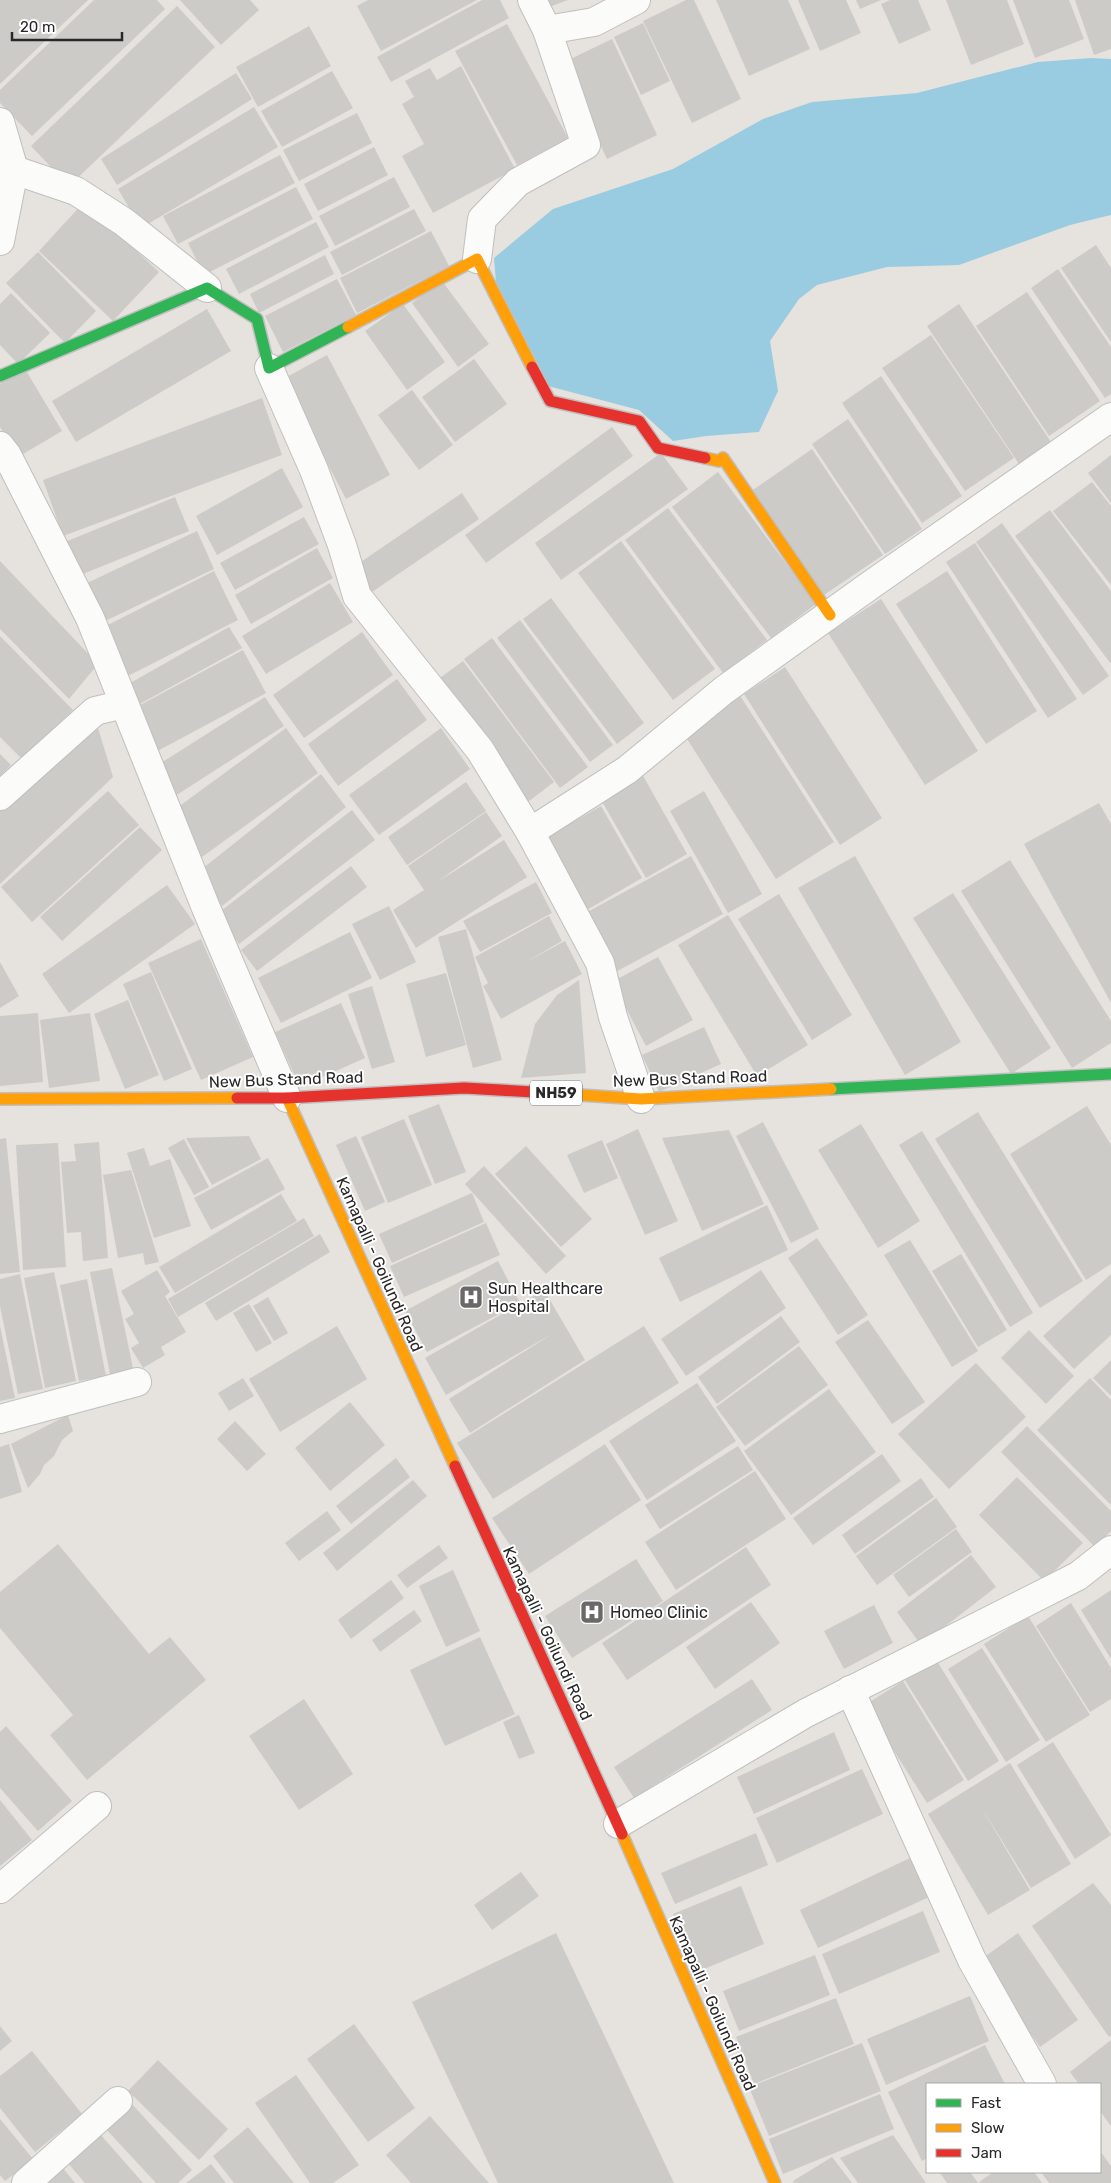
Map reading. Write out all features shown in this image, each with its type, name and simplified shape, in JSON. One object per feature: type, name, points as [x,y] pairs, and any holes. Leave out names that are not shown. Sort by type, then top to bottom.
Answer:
[{"type":"main road","points":[[0,376],[207,288],[257,319],[269,368],[477,259],[550,401],[639,421],[658,448],[719,462],[723,458],[830,615]]},
{"type":"main road","name":"New Bus Stand Road","points":[[0,1099],[287,1098],[464,1088],[641,1099],[1111,1074]]},
{"type":"main road","name":"Kamapalli - Goilundi Road","points":[[287,1098],[618,1824],[775,2183]]},
{"type":"street","points":[[477,259],[482,219],[518,182],[586,145],[547,30],[532,0]]},
{"type":"street","points":[[547,30],[594,22],[636,0]]},
{"type":"street","points":[[0,122],[14,170],[0,241]]},
{"type":"street","points":[[14,170],[76,191],[124,222],[207,288]]},
{"type":"street","points":[[269,368],[314,470],[342,545],[357,596],[480,750],[530,832],[600,963],[613,1017],[641,1099]]},
{"type":"street","points":[[530,832],[628,770],[724,690],[1111,417]]},
{"type":"street","points":[[0,446],[90,618],[206,908],[287,1098]]},
{"type":"street","points":[[0,796],[95,711],[124,704]]},
{"type":"street","points":[[0,1420],[137,1382]]},
{"type":"street","points":[[618,1824],[806,1713],[1078,1576],[1111,1550]]},
{"type":"street","points":[[850,1690],[972,1960],[1041,2083]]},
{"type":"street","points":[[0,1889],[97,1806]]},
{"type":"street","points":[[26,2183],[118,2101]]},
{"type":"water","points":[[1091,58],[1111,59],[1111,215],[1070,225],[959,265],[887,267],[817,285],[799,299],[770,341],[778,391],[759,432],[706,436],[673,441],[639,410],[548,386],[496,283],[494,258],[553,209],[673,169],[763,119],[812,102],[917,93],[1038,62]]},
{"type":"building","points":[[0,0],[88,0],[0,84]]},
{"type":"building","points":[[94,0],[157,0],[165,9],[32,136],[0,103],[0,90]]},
{"type":"building","points":[[180,0],[250,0],[259,10],[221,45]]},
{"type":"building","points":[[368,0],[477,0],[381,51],[357,6]]},
{"type":"building","points":[[482,0],[500,0],[509,18],[391,82],[377,57]]},
{"type":"building","points":[[541,0],[568,0],[544,9]]},
{"type":"building","points":[[686,0],[694,0],[741,99],[692,123],[643,21]]},
{"type":"building","points":[[716,0],[788,0],[810,49],[749,76]]},
{"type":"building","points":[[798,0],[846,0],[861,33],[820,51]]},
{"type":"building","points":[[856,0],[881,0],[860,9]]},
{"type":"building","points":[[890,0],[918,0],[931,30],[899,44],[881,4]]},
{"type":"building","points":[[946,0],[1007,0],[1024,44],[971,65]]},
{"type":"building","points":[[1013,0],[1069,0],[1084,39],[1035,58]]},
{"type":"building","points":[[1075,0],[1111,0],[1111,49],[1094,55]]},
{"type":"building","points":[[177,6],[215,47],[69,186],[31,146]]},
{"type":"building","points":[[643,23],[670,81],[641,95],[614,37]]},
{"type":"building","points":[[507,24],[568,138],[517,165],[455,51]]},
{"type":"building","points":[[309,26],[331,66],[258,107],[236,67]]},
{"type":"building","points":[[612,39],[657,135],[607,159],[562,63]]},
{"type":"building","points":[[461,66],[515,169],[433,213],[402,156],[424,144],[402,104],[414,97],[405,81],[430,68],[437,80]]},
{"type":"building","points":[[332,71],[353,108],[282,147],[261,111]]},
{"type":"building","points":[[236,73],[252,99],[117,185],[101,159]]},
{"type":"building","points":[[254,107],[278,147],[141,228],[118,189]]},
{"type":"building","points":[[357,113],[372,143],[299,181],[283,150]]},
{"type":"building","points":[[374,147],[388,175],[318,211],[304,184]]},
{"type":"building","points":[[280,155],[295,183],[178,244],[163,216]]},
{"type":"building","points":[[394,177],[410,207],[335,246],[319,216]]},
{"type":"building","points":[[296,187],[313,219],[204,275],[188,243]]},
{"type":"building","points":[[84,202],[159,272],[113,321],[39,251]]},
{"type":"building","points":[[414,209],[426,231],[342,275],[330,252]]},
{"type":"building","points":[[316,222],[329,247],[239,294],[226,269]]},
{"type":"building","points":[[431,231],[449,266],[357,313],[340,278]]},
{"type":"building","points":[[1096,245],[1111,268],[1111,342],[1061,268]]},
{"type":"building","points":[[38,252],[96,311],[65,343],[6,283]]},
{"type":"building","points":[[325,255],[334,274],[259,313],[250,294]]},
{"type":"building","points":[[1058,269],[1111,347],[1111,394],[1105,398],[1031,288]]},
{"type":"building","points":[[337,279],[356,315],[283,352],[265,316]]},
{"type":"building","points":[[442,281],[489,344],[458,367],[412,303]]},
{"type":"building","points":[[1027,292],[1100,401],[1049,436],[976,326]]},
{"type":"building","points":[[11,293],[50,333],[18,364],[0,345],[0,304]]},
{"type":"building","points":[[403,304],[445,362],[407,390],[365,331]]},
{"type":"building","points":[[959,304],[1051,442],[1019,464],[927,326]]},
{"type":"building","points":[[207,309],[231,351],[76,442],[52,401]]},
{"type":"building","points":[[931,335],[1014,458],[965,491],[882,368]]},
{"type":"building","points":[[327,355],[390,475],[346,499],[283,379]]},
{"type":"building","points":[[474,359],[507,404],[455,442],[422,397]]},
{"type":"building","points":[[25,369],[62,431],[18,457],[0,427],[0,384]]},
{"type":"building","points":[[881,376],[962,496],[922,523],[842,403]]},
{"type":"building","points":[[412,390],[453,445],[419,470],[378,415]]},
{"type":"building","points":[[262,398],[282,455],[63,536],[43,480]]},
{"type":"building","points":[[848,419],[922,529],[885,554],[812,444]]},
{"type":"building","points":[[612,427],[633,456],[486,563],[465,535]]},
{"type":"building","points":[[812,449],[883,555],[821,597],[750,492]]},
{"type":"building","points":[[661,453],[688,489],[561,580],[535,543]]},
{"type":"building","points":[[1111,455],[1111,503],[1088,473]]},
{"type":"building","points":[[282,468],[303,507],[217,555],[196,516]]},
{"type":"building","points":[[718,472],[816,604],[771,638],[672,507]]},
{"type":"building","points":[[1092,482],[1111,506],[1111,585],[1053,511]]},
{"type":"building","points":[[462,493],[479,519],[369,594],[352,568]]},
{"type":"building","points":[[175,497],[189,531],[78,576],[65,542]]},
{"type":"building","points":[[668,508],[767,640],[723,673],[625,540]]},
{"type":"building","points":[[1050,510],[1111,591],[1111,664],[1015,536]]},
{"type":"building","points":[[304,517],[319,544],[235,590],[220,563]]},
{"type":"building","points":[[1002,523],[1109,676],[1083,695],[976,542]]},
{"type":"building","points":[[197,531],[214,569],[103,622],[85,584]]},
{"type":"building","points":[[621,541],[715,669],[673,700],[578,573]]},
{"type":"building","points":[[975,543],[1077,699],[1048,718],[946,562]]},
{"type":"building","points":[[317,548],[333,578],[251,624],[235,595]]},
{"type":"building","points":[[0,561],[98,664],[69,699],[0,629]]},
{"type":"building","points":[[214,571],[238,620],[124,678],[100,629]]},
{"type":"building","points":[[947,571],[1037,711],[986,744],[896,604]]},
{"type":"building","points":[[330,583],[353,622],[266,674],[242,636]]},
{"type":"building","points":[[551,598],[644,723],[617,744],[523,619]]},
{"type":"building","points":[[881,599],[978,751],[925,785],[828,633]]},
{"type":"building","points":[[520,620],[613,745],[590,762],[497,638]]},
{"type":"building","points":[[229,627],[242,648],[136,706],[125,686]]},
{"type":"building","points":[[362,632],[393,675],[304,738],[273,695]]},
{"type":"building","points":[[0,636],[73,710],[22,759],[0,737]]},
{"type":"building","points":[[492,638],[588,767],[560,788],[464,659]]},
{"type":"building","points":[[243,650],[266,693],[152,754],[129,711]]},
{"type":"building","points":[[463,661],[554,782],[524,805],[433,683]]},
{"type":"building","points":[[785,667],[882,818],[840,845],[744,694]]},
{"type":"building","points":[[397,679],[427,720],[338,786],[308,744]]},
{"type":"building","points":[[739,694],[834,842],[776,879],[682,731]]},
{"type":"building","points":[[265,697],[284,726],[172,798],[153,768]]},
{"type":"building","points":[[97,725],[113,777],[0,884],[0,807]]},
{"type":"building","points":[[286,728],[318,773],[202,857],[170,813]]},
{"type":"building","points":[[441,728],[470,769],[379,835],[349,795]]},
{"type":"building","points":[[0,754],[11,765],[0,776]]},
{"type":"building","points":[[321,774],[346,807],[222,906],[197,873]]},
{"type":"building","points":[[642,774],[687,854],[646,878],[600,798]]},
{"type":"building","points":[[466,782],[486,811],[407,865],[388,837]]},
{"type":"building","points":[[108,791],[139,825],[32,922],[1,887]]},
{"type":"building","points":[[704,791],[762,894],[728,913],[670,811]]},
{"type":"building","points":[[1099,803],[1111,824],[1111,1003],[1024,844]]},
{"type":"building","points":[[601,806],[642,878],[585,911],[544,839]]},
{"type":"building","points":[[352,810],[375,840],[239,944],[217,914]]},
{"type":"building","points":[[486,812],[502,836],[437,882],[504,840],[527,877],[416,948],[393,910],[424,890],[408,866]]},
{"type":"building","points":[[140,827],[162,850],[62,941],[40,917]]},
{"type":"building","points":[[691,856],[723,914],[610,975],[578,917]]},
{"type":"building","points":[[855,856],[961,1042],[905,1075],[798,888]]},
{"type":"building","points":[[1010,860],[1111,1021],[1111,1043],[1072,1068],[961,891]]},
{"type":"building","points":[[351,866],[367,887],[257,971],[241,950]]},
{"type":"building","points":[[536,882],[552,913],[480,952],[463,921]]},
{"type":"building","points":[[167,885],[195,924],[69,1013],[42,974]]},
{"type":"building","points":[[953,893],[1051,1048],[1011,1074],[913,918]]},
{"type":"building","points":[[779,894],[852,1015],[812,1040],[738,919]]},
{"type":"building","points":[[389,906],[416,962],[380,980],[352,924]]},
{"type":"building","points":[[728,915],[808,1045],[757,1076],[678,945]]},
{"type":"building","points":[[549,916],[562,941],[524,963],[565,941],[582,974],[501,1019],[483,986],[488,983],[475,957]]},
{"type":"building","points":[[466,929],[502,1060],[473,1068],[438,937]]},
{"type":"building","points":[[350,932],[372,978],[281,1023],[258,978]]},
{"type":"building","points":[[201,939],[253,1057],[201,1080],[148,963]]},
{"type":"building","points":[[658,957],[693,1020],[646,1046],[612,982]]},
{"type":"building","points":[[0,962],[19,996],[0,1008]]},
{"type":"building","points":[[151,972],[192,1069],[164,1081],[123,984]]},
{"type":"building","points":[[446,973],[466,1045],[426,1057],[406,984]]},
{"type":"building","points":[[579,980],[586,1073],[521,1078],[535,1024],[557,995]]},
{"type":"building","points":[[372,986],[395,1062],[372,1069],[348,994]]},
{"type":"building","points":[[128,1000],[159,1075],[125,1089],[94,1014]]},
{"type":"building","points":[[341,1003],[365,1058],[300,1087],[275,1032]]},
{"type":"building","points":[[38,1013],[43,1082],[0,1086],[0,1016]]},
{"type":"building","points":[[90,1013],[100,1081],[49,1088],[40,1020]]},
{"type":"building","points":[[704,1027],[721,1064],[659,1092],[642,1055]]},
{"type":"building","points":[[439,1104],[466,1172],[435,1184],[408,1116]]},
{"type":"building","points":[[1087,1106],[1111,1145],[1111,1264],[1086,1280],[1010,1154]]},
{"type":"building","points":[[978,1112],[1083,1281],[1040,1308],[935,1139]]},
{"type":"building","points":[[404,1119],[432,1185],[388,1203],[361,1137]]},
{"type":"building","points":[[763,1122],[819,1229],[791,1243],[736,1136]]},
{"type":"building","points":[[861,1124],[920,1221],[878,1248],[818,1150]]},
{"type":"building","points":[[638,1129],[678,1221],[645,1235],[606,1144]]},
{"type":"building","points":[[729,1130],[764,1204],[702,1231],[662,1138]]},
{"type":"building","points":[[922,1131],[1033,1313],[1010,1327],[899,1145]]},
{"type":"building","points":[[249,1136],[261,1159],[212,1185],[186,1138]]},
{"type":"building","points":[[356,1136],[385,1202],[365,1211],[336,1145]]},
{"type":"building","points":[[6,1138],[20,1272],[0,1274],[0,1139]]},
{"type":"building","points":[[184,1139],[209,1187],[194,1195],[168,1148]]},
{"type":"building","points":[[602,1140],[618,1178],[584,1193],[567,1155]]},
{"type":"building","points":[[99,1142],[108,1258],[83,1261],[81,1232],[67,1233],[61,1162],[76,1161],[74,1144]]},
{"type":"building","points":[[58,1143],[66,1267],[23,1270],[16,1145]]},
{"type":"building","points":[[526,1146],[592,1219],[561,1247],[495,1174]]},
{"type":"building","points":[[144,1148],[150,1166],[170,1159],[191,1226],[154,1238],[127,1153]]},
{"type":"building","points":[[268,1158],[285,1189],[211,1230],[194,1198]]},
{"type":"building","points":[[484,1166],[566,1256],[546,1274],[465,1184]]},
{"type":"building","points":[[131,1170],[159,1262],[145,1265],[143,1253],[118,1258],[103,1175]]},
{"type":"building","points":[[472,1193],[484,1222],[392,1263],[379,1234]]},
{"type":"building","points":[[281,1194],[297,1221],[175,1293],[159,1267]]},
{"type":"building","points":[[767,1205],[788,1250],[680,1302],[659,1258]]},
{"type":"building","points":[[304,1218],[314,1236],[178,1317],[168,1299]]},
{"type":"building","points":[[486,1223],[500,1255],[404,1297],[390,1266]]},
{"type":"building","points":[[320,1234],[330,1252],[216,1321],[205,1303]]},
{"type":"building","points":[[817,1238],[868,1315],[838,1335],[788,1258]]},
{"type":"building","points":[[910,1240],[978,1351],[952,1367],[884,1255]]},
{"type":"building","points":[[961,1254],[1007,1330],[978,1347],[932,1271]]},
{"type":"building","points":[[498,1261],[520,1303],[427,1352],[405,1311]]},
{"type":"building","points":[[112,1268],[134,1373],[111,1379],[90,1272]]},
{"type":"building","points":[[157,1270],[170,1292],[165,1296],[186,1332],[161,1347],[165,1355],[143,1368],[131,1348],[139,1343],[125,1319],[134,1314],[121,1291]]},
{"type":"building","points":[[761,1270],[786,1308],[686,1376],[661,1339]]},
{"type":"building","points":[[54,1272],[76,1381],[45,1388],[24,1278]]},
{"type":"building","points":[[20,1274],[43,1389],[18,1394],[0,1306],[0,1279]]},
{"type":"building","points":[[1111,1274],[1111,1335],[1074,1369],[1043,1336]]},
{"type":"building","points":[[87,1279],[106,1376],[79,1381],[60,1285]]},
{"type":"building","points":[[544,1290],[585,1360],[470,1433],[449,1399],[552,1334],[446,1395],[425,1358]]},
{"type":"building","points":[[268,1297],[288,1333],[274,1341],[253,1306]]},
{"type":"building","points":[[249,1304],[272,1343],[256,1352],[233,1313]]},
{"type":"building","points":[[781,1316],[800,1342],[717,1404],[698,1377]]},
{"type":"building","points":[[868,1320],[925,1402],[892,1424],[835,1342]]},
{"type":"building","points":[[0,1326],[15,1398],[0,1401]]},
{"type":"building","points":[[337,1326],[367,1379],[280,1432],[249,1379]]},
{"type":"building","points":[[644,1326],[679,1383],[493,1499],[457,1443]]},
{"type":"building","points":[[1029,1330],[1074,1376],[1046,1404],[1001,1358]]},
{"type":"building","points":[[799,1346],[828,1385],[745,1446],[716,1407]]},
{"type":"building","points":[[1111,1360],[1111,1396],[1093,1378]]},
{"type":"building","points":[[976,1363],[1026,1417],[949,1489],[898,1434]]},
{"type":"building","points":[[243,1378],[254,1396],[229,1411],[218,1393]]},
{"type":"building","points":[[1090,1378],[1111,1400],[1111,1505],[1037,1430]]},
{"type":"building","points":[[697,1383],[736,1441],[647,1500],[609,1441]]},
{"type":"building","points":[[829,1389],[876,1452],[791,1515],[744,1451]]},
{"type":"building","points":[[350,1402],[385,1445],[330,1491],[295,1448]]},
{"type":"building","points":[[68,1415],[73,1431],[62,1440],[54,1456],[44,1465],[40,1474],[28,1488],[11,1444]]},
{"type":"building","points":[[235,1421],[266,1454],[247,1471],[217,1439]]},
{"type":"building","points":[[1027,1426],[1111,1511],[1111,1531],[1095,1547],[1001,1452]]},
{"type":"building","points":[[9,1444],[22,1492],[0,1499],[0,1447]]},
{"type":"building","points":[[605,1444],[641,1500],[529,1574],[492,1518]]},
{"type":"building","points":[[738,1446],[753,1470],[660,1529],[645,1505]]},
{"type":"building","points":[[882,1454],[901,1481],[813,1545],[793,1518]]},
{"type":"building","points":[[396,1458],[410,1477],[351,1524],[336,1506]]},
{"type":"building","points":[[755,1471],[786,1519],[676,1590],[645,1542]]},
{"type":"building","points":[[1017,1477],[1083,1543],[1044,1581],[979,1515]]},
{"type":"building","points":[[921,1478],[934,1497],[855,1554],[842,1535]]},
{"type":"building","points":[[413,1480],[427,1496],[337,1571],[323,1553]]},
{"type":"building","points":[[936,1498],[957,1527],[877,1585],[856,1556]]},
{"type":"building","points":[[327,1511],[341,1530],[299,1561],[285,1543]]},
{"type":"building","points":[[956,1529],[972,1552],[909,1597],[893,1575]]},
{"type":"building","points":[[58,1544],[149,1654],[170,1637],[206,1680],[87,1780],[50,1735],[73,1715],[0,1628],[0,1592]]},
{"type":"building","points":[[439,1545],[448,1558],[407,1588],[397,1575]]},
{"type":"building","points":[[746,1547],[771,1585],[627,1680],[602,1643]]},
{"type":"building","points":[[971,1555],[996,1587],[921,1645],[897,1612]]},
{"type":"building","points":[[636,1559],[663,1601],[572,1658],[545,1616]]},
{"type":"building","points":[[453,1570],[480,1631],[446,1647],[419,1586]]},
{"type":"building","points":[[391,1580],[404,1598],[351,1639],[338,1620]]},
{"type":"building","points":[[1111,1590],[1111,1659],[1081,1610]]},
{"type":"building","points":[[751,1602],[780,1643],[715,1689],[686,1647]]},
{"type":"building","points":[[1071,1603],[1111,1668],[1111,1699],[1090,1712],[1036,1626]]},
{"type":"building","points":[[874,1605],[893,1643],[844,1669],[824,1631]]},
{"type":"building","points":[[414,1610],[422,1621],[380,1652],[372,1640]]},
{"type":"building","points":[[1028,1616],[1090,1715],[1046,1742],[984,1644]]},
{"type":"building","points":[[480,1637],[515,1714],[445,1746],[410,1670]]},
{"type":"building","points":[[982,1648],[1040,1740],[1006,1762],[948,1669]]},
{"type":"building","points":[[935,1658],[999,1761],[968,1781],[903,1677]]},
{"type":"building","points":[[752,1679],[772,1710],[634,1798],[614,1767]]},
{"type":"building","points":[[903,1681],[964,1780],[927,1803],[865,1705]]},
{"type":"building","points":[[304,1699],[353,1774],[299,1810],[249,1736]]},
{"type":"building","points":[[519,1715],[535,1753],[519,1759],[503,1722]]},
{"type":"building","points":[[6,1726],[72,1801],[38,1831],[0,1788],[0,1732]]},
{"type":"building","points":[[834,1732],[850,1770],[754,1814],[737,1777]]},
{"type":"building","points":[[1053,1742],[1111,1835],[1075,1859],[1017,1765]]},
{"type":"building","points":[[1010,1763],[1071,1864],[1031,1888],[980,1805],[1030,1890],[988,1915],[928,1814]]},
{"type":"building","points":[[862,1769],[883,1814],[777,1863],[756,1818]]},
{"type":"building","points":[[0,1800],[32,1840],[0,1866]]},
{"type":"building","points":[[756,1833],[768,1865],[675,1904],[661,1873]]},
{"type":"building","points":[[910,1858],[929,1897],[818,1948],[800,1910]]},
{"type":"building","points":[[521,1872],[539,1896],[492,1930],[474,1905]]},
{"type":"building","points":[[1093,1883],[1111,1905],[1111,2035],[1109,2037],[1032,1926]]},
{"type":"building","points":[[741,1886],[764,1944],[697,1972],[673,1914]]},
{"type":"building","points":[[923,1911],[940,1952],[839,1994],[822,1954]]},
{"type":"building","points":[[556,1933],[674,2183],[498,2183],[412,2002]]},
{"type":"building","points":[[1018,1933],[1078,2020],[1040,2047],[980,1960]]},
{"type":"building","points":[[815,1955],[830,1995],[739,2031],[723,1991]]},
{"type":"building","points":[[970,1996],[989,2041],[886,2085],[867,2039]]},
{"type":"building","points":[[836,1998],[854,2044],[754,2084],[736,2037]]},
{"type":"building","points":[[354,2024],[415,2108],[368,2142],[307,2059]]},
{"type":"building","points":[[0,2026],[12,2041],[0,2051]]},
{"type":"building","points":[[1111,2040],[1111,2126],[1101,2112],[1101,2083],[1078,2083],[1070,2072]]},
{"type":"building","points":[[862,2043],[881,2091],[769,2136],[749,2087]]},
{"type":"building","points":[[985,2045],[1004,2083],[926,2083],[926,2159],[922,2161],[888,2092]]},
{"type":"building","points":[[32,2051],[82,2114],[35,2152],[0,2108],[0,2076]]},
{"type":"building","points":[[158,2060],[228,2129],[199,2160],[128,2091]]},
{"type":"building","points":[[296,2075],[359,2165],[333,2183],[310,2183],[255,2103]]},
{"type":"building","points":[[880,2094],[894,2129],[783,2174],[769,2139]]},
{"type":"building","points":[[131,2103],[192,2170],[178,2183],[156,2183],[105,2128]]},
{"type":"building","points":[[430,2116],[489,2183],[411,2183],[386,2155]]},
{"type":"building","points":[[0,2119],[33,2159],[5,2181],[0,2175]]},
{"type":"building","points":[[248,2127],[294,2183],[234,2183],[213,2156]]},
{"type":"building","points":[[100,2134],[143,2183],[85,2183],[67,2162]]},
{"type":"building","points":[[893,2135],[926,2183],[858,2183],[840,2158]]},
{"type":"building","points":[[1101,2152],[1111,2166],[1111,2183],[1049,2183],[1042,2173],[1101,2173]]},
{"type":"building","points":[[832,2157],[852,2183],[794,2183],[793,2181]]},
{"type":"building","points":[[211,2164],[226,2183],[186,2183]]},
{"type":"building","points":[[63,2168],[75,2183],[45,2183]]},
{"type":"building","points":[[940,2173],[971,2173],[978,2183],[947,2183]]},
{"type":"building","points":[[992,2173],[1035,2173],[1042,2183],[978,2183]]},
{"type":"traffic: fast","points":[[0,376],[207,288],[257,319],[269,368],[348,327]]},
{"type":"traffic: fast","points":[[831,1089],[1111,1074]]},
{"type":"traffic: slow","points":[[348,327],[477,259],[532,367]]},
{"type":"traffic: slow","points":[[705,458],[719,461],[723,458],[830,615]]},
{"type":"traffic: slow","points":[[534,1092],[641,1099],[831,1089]]},
{"type":"traffic: slow","points":[[0,1099],[237,1098]]},
{"type":"traffic: slow","points":[[287,1098],[455,1466]]},
{"type":"traffic: slow","points":[[622,1834],[775,2183]]},
{"type":"traffic: jam","points":[[532,367],[550,401],[639,421],[658,448],[705,458]]},
{"type":"traffic: jam","points":[[237,1098],[287,1098],[464,1088],[534,1092]]},
{"type":"traffic: jam","points":[[455,1466],[622,1834]]},
{"type":"place","name":"Sun Healthcare Hospital","points":[[471,1297]]},
{"type":"place","name":"Homeo Clinic","points":[[592,1612]]}]
